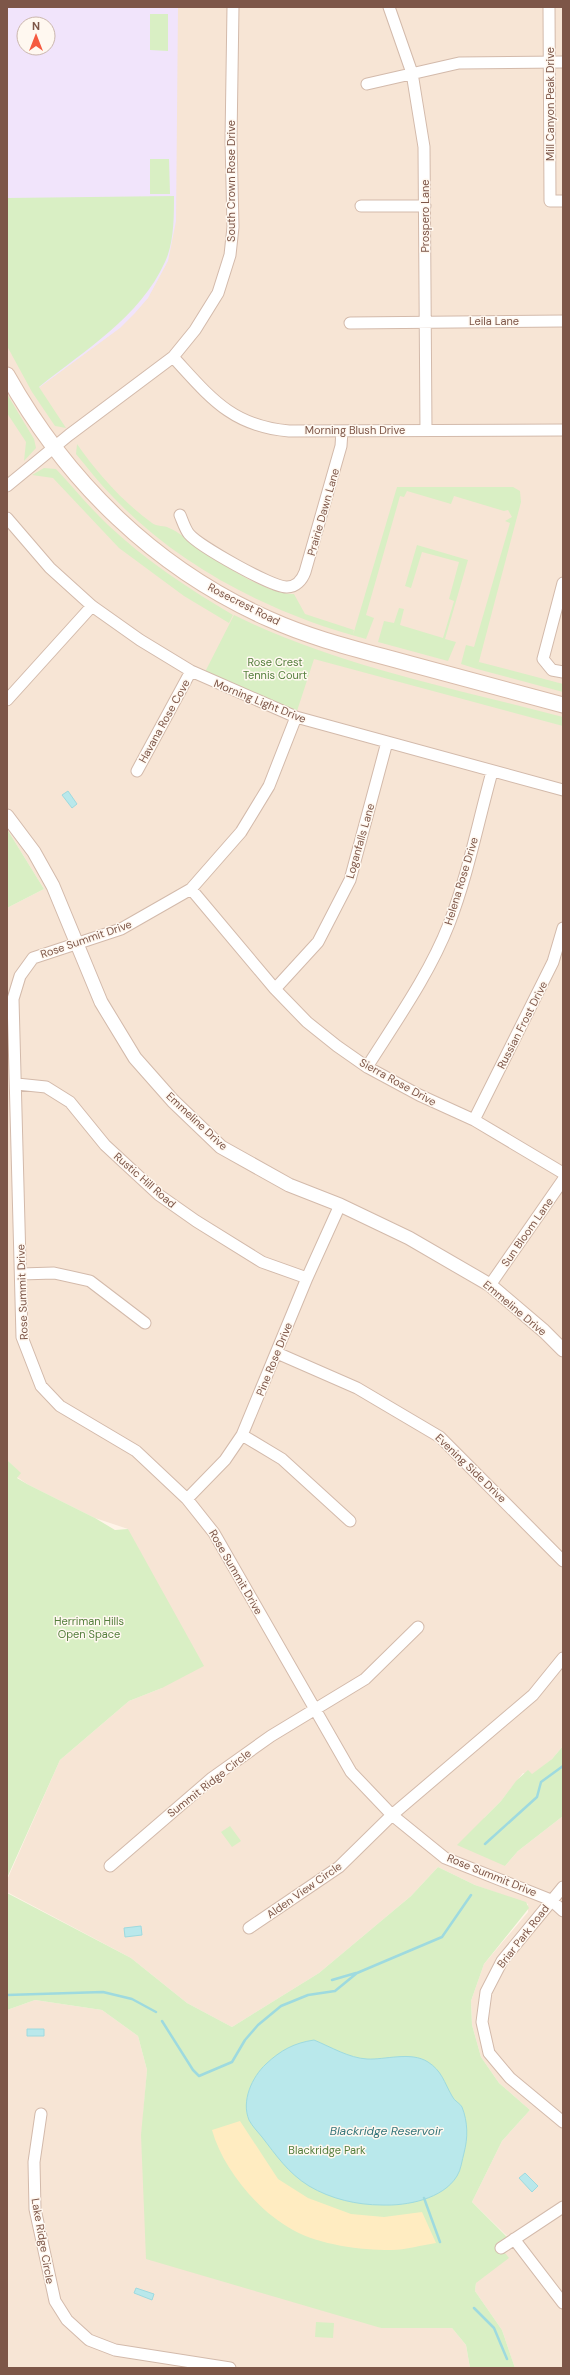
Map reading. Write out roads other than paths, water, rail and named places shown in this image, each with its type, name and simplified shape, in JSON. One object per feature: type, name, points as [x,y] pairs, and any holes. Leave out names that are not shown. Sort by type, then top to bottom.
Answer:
[{"type":"main road","name":"Rosecrest Road","points":[[7,375],[29,412],[53,447],[96,499],[137,536],[188,574],[217,592],[268,619],[315,637],[365,652],[563,705]]},
{"type":"street","name":"South Crown Rose Drive","points":[[7,486],[53,447],[173,357],[196,330],[218,293],[230,256],[233,227],[231,140],[233,7]]},
{"type":"street","name":"Prospero Lane","points":[[389,7],[412,73],[424,147],[426,430]]},
{"type":"street","name":"Mill Canyon Peak Drive","points":[[549,7],[550,201],[563,201]]},
{"type":"street","points":[[367,84],[459,63],[563,62]]},
{"type":"street","points":[[361,206],[425,206]]},
{"type":"street","name":"Leila Lane","points":[[350,323],[563,321]]},
{"type":"street","name":"Morning Blush Drive","points":[[173,357],[219,405],[242,420],[260,427],[279,430],[563,430]]},
{"type":"street","name":"Prairie Dawn Lane","points":[[180,515],[186,530],[192,538],[275,585],[291,587],[302,580],[305,572],[341,446],[342,430]]},
{"type":"street","name":"Morning Light Drive","points":[[7,518],[50,568],[92,606],[140,640],[191,671],[296,717],[492,772],[563,790]]},
{"type":"street","points":[[563,583],[543,659],[552,670],[563,672]]},
{"type":"street","points":[[7,700],[92,606]]},
{"type":"street","name":"Havana Rose Cove","points":[[137,771],[191,671]]},
{"type":"street","name":"Rose Summit Drive","points":[[296,717],[269,786],[245,825],[191,890],[121,929],[33,958],[20,976],[13,999],[17,1084],[22,1337],[41,1386],[60,1406],[136,1451],[187,1499],[214,1533],[314,1710],[352,1772],[392,1815],[445,1858],[551,1900],[563,1911]]},
{"type":"street","name":"Loganfalls Lane","points":[[275,989],[318,942],[350,880],[387,742]]},
{"type":"street","name":"Helena Rose Drive","points":[[367,1067],[423,977],[446,932],[460,894],[492,772]]},
{"type":"street","name":"Emmeline Drive","points":[[7,816],[34,852],[53,886],[100,1002],[135,1058],[173,1101],[221,1147],[289,1185],[340,1205],[409,1238],[490,1285],[544,1331],[563,1350]]},
{"type":"street","name":"Sierra Rose Drive","points":[[191,890],[275,989],[307,1022],[367,1067],[418,1095],[474,1120],[563,1173]]},
{"type":"street","name":"Russian Frost Drive","points":[[474,1120],[553,962],[563,928]]},
{"type":"street","name":"Rustic Hill Road","points":[[17,1084],[46,1087],[70,1102],[105,1145],[159,1195],[196,1221],[262,1262],[307,1278]]},
{"type":"street","name":"Sun Bloom Lane","points":[[490,1285],[563,1180]]},
{"type":"street","name":"Pine Rose Drive","points":[[187,1499],[224,1460],[242,1435],[307,1278],[340,1205]]},
{"type":"street","points":[[21,1274],[54,1273],[90,1281],[145,1323]]},
{"type":"street","name":"Evening Side Drive","points":[[277,1353],[357,1388],[440,1437],[563,1562]]},
{"type":"street","points":[[242,1435],[282,1459],[350,1520]]},
{"type":"street","name":"Summit Ridge Circle","points":[[110,1866],[212,1778],[271,1736],[365,1679],[418,1627]]},
{"type":"street","points":[[392,1815],[533,1695],[563,1658]]},
{"type":"street","name":"Alden View Circle","points":[[249,1928],[339,1867],[392,1815]]},
{"type":"street","name":"Briar Park Road","points":[[563,1887],[502,1961],[486,1992],[482,2022],[489,2053],[510,2078],[563,2122]]},
{"type":"street","name":"Lake Ridge Circle","points":[[41,2114],[34,2162],[35,2209],[55,2301],[67,2320],[82,2335],[100,2346],[201,2366],[230,2368]]},
{"type":"street","points":[[501,2248],[563,2206]]},
{"type":"street","points":[[514,2239],[563,2303]]},
{"type":"water","points":[[68,791],[77,804],[72,808],[62,795]]},
{"type":"water","points":[[141,1926],[142,1935],[125,1937],[124,1928]]},
{"type":"water","points":[[27,2029],[44,2029],[44,2036],[27,2036]]},
{"type":"water","name":"Blackridge Reservoir","points":[[314,2040],[354,2057],[374,2059],[406,2056],[414,2057],[428,2062],[437,2069],[453,2098],[462,2107],[467,2130],[461,2165],[457,2176],[451,2184],[434,2196],[424,2200],[392,2205],[373,2205],[335,2198],[317,2191],[289,2170],[250,2122],[246,2105],[247,2097],[252,2082],[266,2064],[283,2051],[294,2045]]},
{"type":"water","points":[[525,2173],[538,2186],[532,2192],[519,2178]]},
{"type":"water","points":[[136,2288],[154,2294],[152,2300],[134,2293]]},
{"type":"waterway","points":[[485,1844],[537,1797],[541,1782],[563,1766]]},
{"type":"waterway","points":[[162,2021],[193,2070],[199,2076],[232,2062],[245,2040],[258,2025],[281,2006],[308,1995],[335,1991],[357,1973],[442,1937],[471,1895]]},
{"type":"waterway","points":[[332,1980],[356,1973]]},
{"type":"waterway","points":[[7,1995],[103,1992],[132,1999],[156,2012]]},
{"type":"waterway","points":[[424,2198],[440,2242]]},
{"type":"waterway","points":[[474,2308],[494,2328],[507,2359]]},
{"type":"park label","name":"Rose Crest Tennis Court","points":[[275,668]]},
{"type":"park label","name":"Herriman Hills Open Space","points":[[89,1627]]},
{"type":"park label","name":"Blackridge Park","points":[[327,2150]]}]
